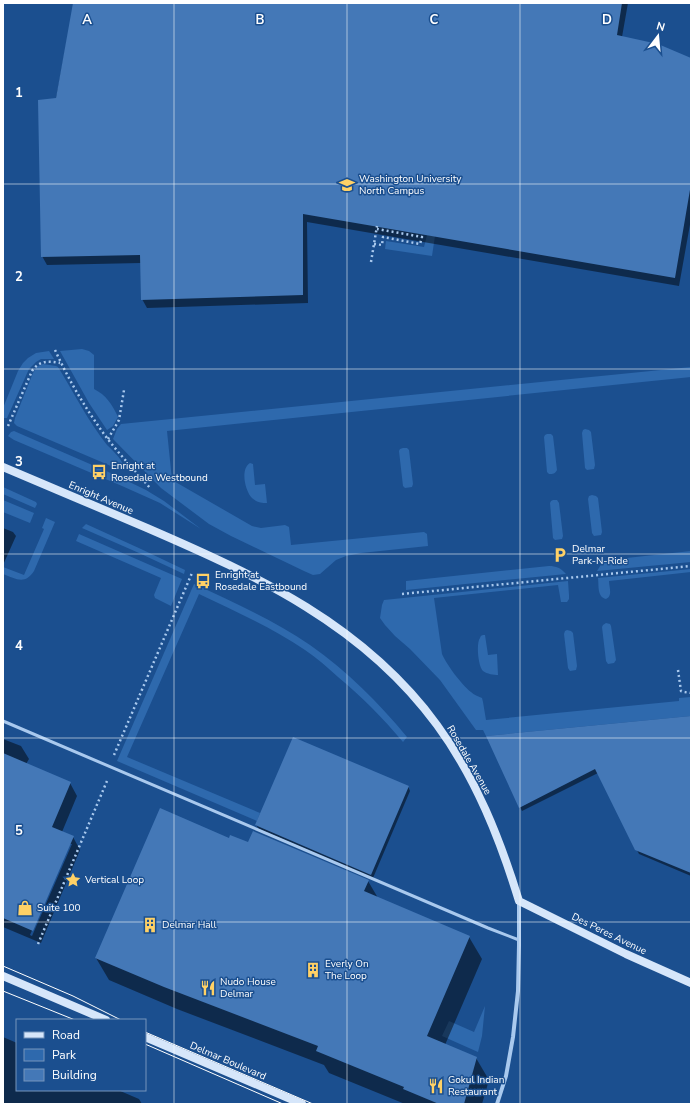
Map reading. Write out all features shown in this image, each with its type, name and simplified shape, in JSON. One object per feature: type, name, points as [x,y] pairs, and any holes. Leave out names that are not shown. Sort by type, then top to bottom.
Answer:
[{"type":"street","name":"Enright Avenue","points":[[3,467],[190,547]]},
{"type":"street","name":"Rosedale Avenue","points":[[190,547],[255,577],[293,598],[325,618],[354,639],[385,666],[412,694],[457,754],[478,792],[496,833],[519,902],[518,991],[514,1037],[506,1076],[497,1104]]},
{"type":"street","name":"Des Peres Avenue","points":[[519,902],[626,954],[691,983]]},
{"type":"street","points":[[3,976],[104,1019]]},
{"type":"street","name":"Delmar Boulevard","points":[[146,1036],[302,1104]]},
{"type":"lane","points":[[3,721],[519,940]]},
{"type":"path","points":[[371,262],[374,244],[377,227],[422,237],[420,244],[383,237],[382,245],[374,244]]},
{"type":"path","points":[[55,350],[97,424],[150,488]]},
{"type":"path","points":[[8,426],[32,370],[40,363],[47,361],[61,363]]},
{"type":"path","points":[[108,438],[119,420],[124,390]]},
{"type":"path","points":[[402,594],[691,566]]},
{"type":"path","points":[[678,670],[681,691],[691,693]]},
{"type":"green space","points":[[427,235],[435,236],[432,256],[385,249],[386,241],[424,247]]},
{"type":"green space","points":[[82,349],[89,351],[94,355],[94,389],[108,400],[118,417],[113,426],[107,430],[89,403],[60,351]]},
{"type":"green space","points":[[49,351],[54,359],[41,359],[29,369],[7,418],[3,418],[3,408],[18,371],[23,363],[36,353]]},
{"type":"green space","points":[[43,364],[58,367],[81,407],[124,467],[118,469],[17,426],[14,423],[33,373],[37,367]]},
{"type":"green space","points":[[691,367],[691,377],[167,431],[172,480],[252,526],[261,528],[285,525],[289,527],[291,545],[424,532],[427,534],[428,546],[346,556],[336,560],[320,574],[313,575],[209,524],[161,488],[113,439],[121,424]]},
{"type":"green space","points":[[585,429],[591,432],[595,465],[594,469],[587,470],[585,468],[582,433]]},
{"type":"green space","points":[[14,431],[146,490],[164,501],[201,529],[160,503],[14,440],[8,436]]},
{"type":"green space","points":[[547,434],[551,434],[553,436],[557,470],[552,474],[547,472],[544,437]]},
{"type":"green space","points":[[403,448],[407,448],[409,450],[413,484],[412,487],[405,488],[403,486],[399,451]]},
{"type":"green space","points":[[250,463],[253,464],[255,485],[265,484],[267,503],[259,502],[249,495],[244,475],[247,466]]},
{"type":"green space","points":[[3,487],[36,502],[37,504],[35,508],[3,494]]},
{"type":"green space","points":[[592,495],[598,498],[602,532],[601,535],[594,536],[592,533],[588,499],[589,496]]},
{"type":"green space","points":[[3,500],[34,513],[30,523],[3,512]]},
{"type":"green space","points":[[553,500],[557,500],[559,503],[563,536],[562,539],[555,540],[553,538],[550,503]]},
{"type":"green space","points":[[46,518],[55,522],[31,575],[20,580],[3,574],[3,567],[24,575],[44,529],[42,528]]},
{"type":"green space","points":[[86,524],[185,570],[184,574],[82,528]]},
{"type":"green space","points":[[79,534],[182,579],[171,606],[155,598],[154,595],[161,578],[76,541]]},
{"type":"green space","points":[[691,551],[691,562],[597,571],[602,563],[608,560]]},
{"type":"green space","points":[[554,566],[566,574],[406,590],[406,581]]},
{"type":"green space","points":[[691,569],[691,572],[609,581],[610,594],[606,599],[601,596],[599,591],[598,578]]},
{"type":"green space","points":[[568,581],[569,599],[567,602],[561,602],[558,585],[434,598],[442,654],[451,669],[463,684],[472,693],[482,698],[486,720],[679,701],[679,698],[691,697],[691,716],[486,736],[483,730],[476,730],[440,680],[395,636],[380,618],[384,600]]},
{"type":"green space","points":[[194,584],[268,620],[297,636],[324,655],[362,688],[407,737],[403,742],[364,700],[305,650],[240,613],[199,594],[127,757],[260,813],[257,821],[117,761]]},
{"type":"green space","points":[[606,623],[610,624],[611,626],[616,660],[614,663],[608,664],[606,661],[602,627]]},
{"type":"green space","points":[[567,630],[573,633],[577,666],[576,670],[570,671],[568,668],[564,634]]},
{"type":"green space","points":[[485,635],[488,655],[497,654],[498,675],[485,672],[481,668],[478,645],[481,636]]},
{"type":"green space","points":[[485,1006],[482,1036],[478,1052],[442,1036],[449,1021],[474,1032]]},
{"type":"building","name":"Washington University North Campus","points":[[73,3],[622,3],[617,35],[658,44],[691,58],[691,184],[675,278],[303,214],[303,295],[141,300],[140,255],[41,257],[38,100],[56,98]]},
{"type":"building","points":[[691,716],[691,873],[635,850],[595,769],[519,808],[486,736]]},
{"type":"building","points":[[293,737],[409,786],[371,875],[255,825]]},
{"type":"building","points":[[3,753],[71,782],[52,827],[74,836],[33,931],[3,918]]},
{"type":"building","name":"Everly On The Loop","points":[[160,808],[229,838],[230,835],[248,842],[253,831],[369,880],[364,891],[470,936],[427,1036],[477,1057],[464,1104],[439,1104],[403,1089],[404,1087],[316,1051],[318,1046],[164,987],[95,958]]},
{"type":"tram line","points":[[3,966],[73,996],[119,1019]]},
{"type":"tram line","points":[[3,991],[73,1019]]},
{"type":"tram line","points":[[146,1032],[313,1104]]},
{"type":"tram line","points":[[146,1044],[283,1104]]},
{"type":"place","name":"Washington University North Campus","points":[[347,185]]},
{"type":"place","name":"Enright at Rosedale Westbound","points":[[99,472]]},
{"type":"place","name":"Delmar Park-N-Ride","points":[[560,555]]},
{"type":"place","name":"Enright at Rosedale Eastbound","points":[[203,581]]},
{"type":"place","name":"Vertical Loop","points":[[73,880]]},
{"type":"place","name":"Suite 100","points":[[25,908]]},
{"type":"place","name":"Delmar Hall","points":[[150,925]]},
{"type":"place","name":"Everly On The Loop","points":[[313,970]]},
{"type":"place","name":"Nudo House Delmar","points":[[208,988]]},
{"type":"place","name":"Gokul Indian Restaurant","points":[[436,1086]]}]
